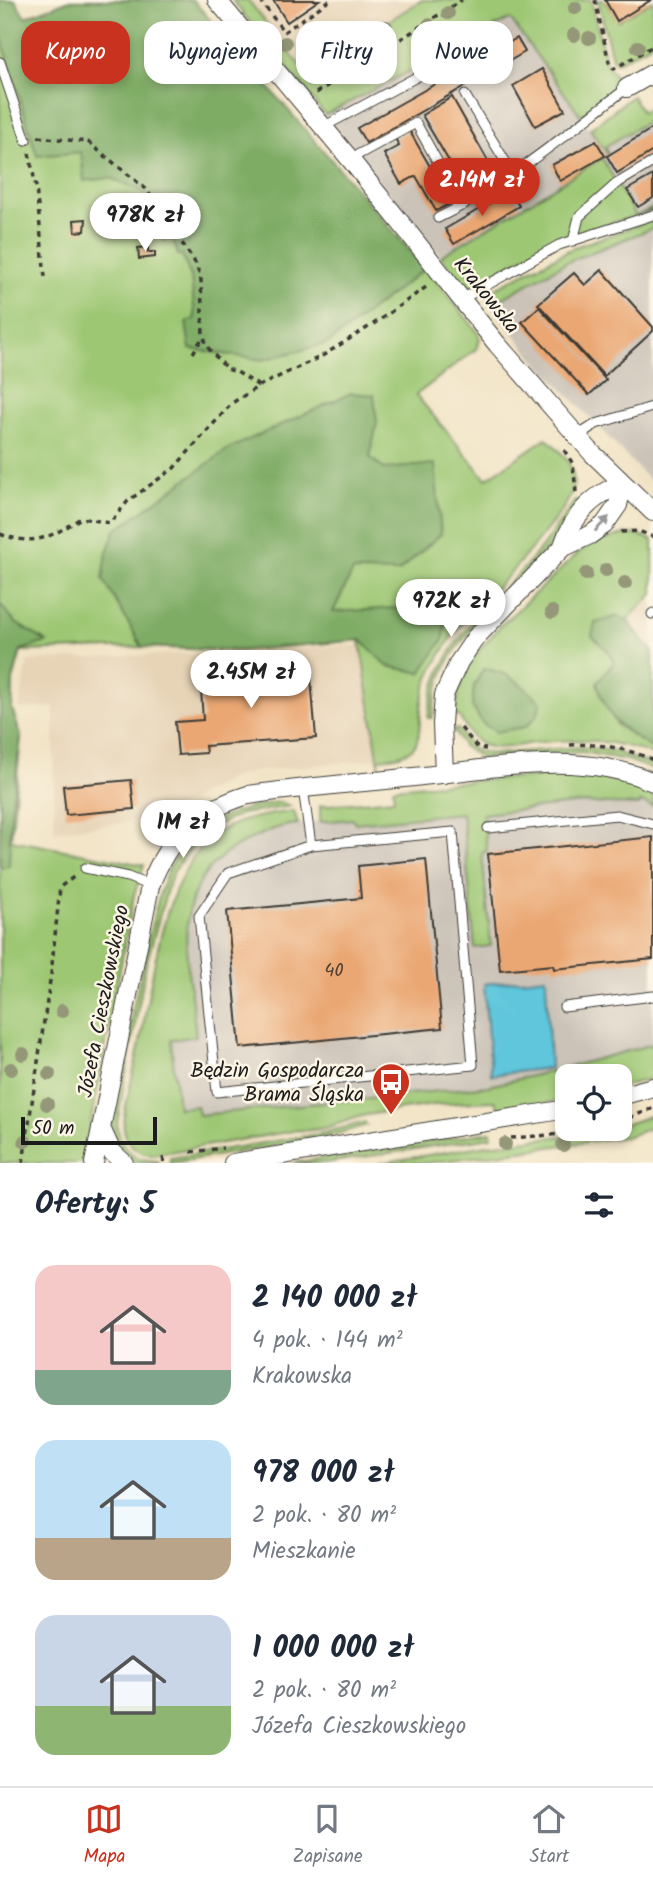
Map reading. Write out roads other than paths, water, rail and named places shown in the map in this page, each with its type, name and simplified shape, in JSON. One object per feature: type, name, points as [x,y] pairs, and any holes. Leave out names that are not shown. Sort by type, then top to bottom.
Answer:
[{"type":"street","name":"Krakowska","points":[[218,0],[350,159],[497,344],[577,436],[653,512]]},
{"type":"street","points":[[628,88],[653,72]]},
{"type":"street","points":[[562,548],[567,534],[586,505],[604,490],[623,483]]},
{"type":"street","points":[[444,774],[444,695],[459,662],[476,637],[562,548],[604,525],[618,505],[623,483]]},
{"type":"street","name":"Józefa Cieszkowskiego","points":[[94,1163],[150,886],[160,861],[174,840],[196,819],[248,794],[568,763],[612,768],[653,782]]},
{"type":"street","points":[[632,1093],[653,1087]]},
{"type":"street","points":[[233,1163],[555,1111]]},
{"type":"street","name":"Józefa Cieszkowskiego","points":[[100,1128],[112,1152],[124,1163]]},
{"type":"lane","points":[[0,62],[26,139]]},
{"type":"lane","points":[[323,127],[411,80]]},
{"type":"lane","points":[[438,218],[463,206],[513,174],[628,88]]},
{"type":"lane","points":[[465,95],[513,174]]},
{"type":"lane","points":[[350,159],[416,123],[463,206]]},
{"type":"lane","points":[[573,241],[579,217],[616,184],[653,162]]},
{"type":"lane","points":[[462,299],[559,245],[653,215]]},
{"type":"lane","points":[[577,436],[596,424],[652,407]]},
{"type":"lane","points":[[303,788],[312,845]]},
{"type":"lane","points":[[488,828],[617,815],[653,824]]},
{"type":"lane","points":[[453,832],[472,1065],[217,1092],[199,916],[228,873],[312,845],[453,832]]},
{"type":"lane","points":[[85,868],[128,877],[150,886]]},
{"type":"lane","points":[[564,1007],[653,996]]},
{"type":"water","points":[[546,977],[550,1068],[491,1075],[484,984]]},
{"type":"place","name":"Będzin Gospodarcza Brama Śląska","points":[[391,1116]]}]
